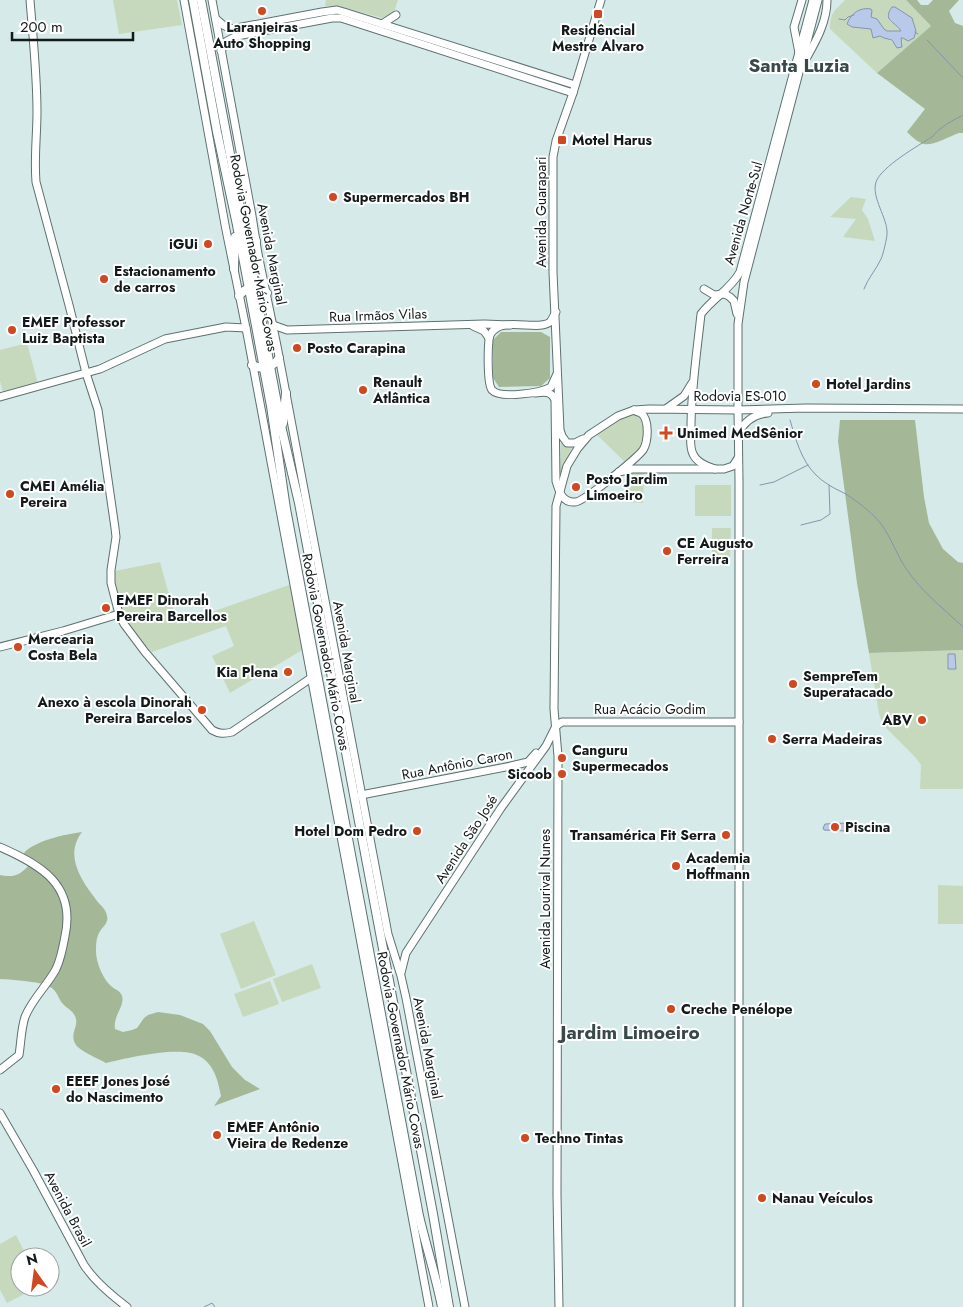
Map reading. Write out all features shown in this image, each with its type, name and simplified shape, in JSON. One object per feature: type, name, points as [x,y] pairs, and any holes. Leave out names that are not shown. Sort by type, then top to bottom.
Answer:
[{"type":"main road","name":"Rodovia Governador Mário Covas","points":[[193,0],[217,132],[252,288]]},
{"type":"main road","name":"Rodovia Governador Mário Covas","points":[[201,0],[266,367],[286,508],[419,1216],[442,1307]]},
{"type":"main road","points":[[236,190],[256,242]]},
{"type":"main road","points":[[234,269],[237,225]]},
{"type":"main road","points":[[239,296],[244,290],[252,288],[261,289],[267,293]]},
{"type":"main road","points":[[252,365],[259,368],[266,367],[277,362],[279,358]]},
{"type":"main road","name":"Rodovia Governador Mário Covas","points":[[266,367],[303,521],[449,1307]]},
{"type":"main road","points":[[282,430],[286,393]]},
{"type":"main road","points":[[373,1003],[374,975]]},
{"type":"street","points":[[30,0],[36,76],[37,110],[34,164],[36,182],[86,373],[100,418],[116,537],[111,583],[119,614],[129,631],[160,670],[212,730],[217,733],[232,732],[311,678]]},
{"type":"street","points":[[184,0],[429,1307]]},
{"type":"street","name":"Avenida Marginal","points":[[212,0],[361,795],[388,934],[406,998],[464,1307]]},
{"type":"street","name":"Avenida Guarapari","points":[[556,340],[553,272],[552,157],[601,0]]},
{"type":"street","points":[[799,55],[794,27],[802,0]]},
{"type":"street","name":"Avenida Norte-Sul","points":[[738,410],[738,324],[744,282],[801,66],[813,0]]},
{"type":"street","name":"Avenida Norte-Sul","points":[[715,470],[701,463],[693,454],[690,440],[691,409],[701,314],[733,283],[742,267],[799,55],[818,0]]},
{"type":"street","points":[[801,66],[817,40],[827,0]]},
{"type":"street","points":[[216,18],[223,25],[231,29],[338,10],[574,89]]},
{"type":"street","points":[[382,24],[396,16]]},
{"type":"street","points":[[221,51],[227,41],[236,36],[337,18],[574,89]]},
{"type":"street","points":[[795,35],[796,38],[805,42],[817,40]]},
{"type":"street","points":[[704,289],[714,295],[722,294],[730,297],[734,301],[738,324]]},
{"type":"street","points":[[556,312],[550,322],[543,325],[510,324],[494,330],[489,338],[488,382],[494,392],[502,394],[548,392],[552,394],[555,400],[556,476],[559,492],[563,497],[569,501],[581,501],[642,452],[648,434],[644,417],[641,413],[634,410]]},
{"type":"street","points":[[226,327],[242,316]]},
{"type":"street","name":"Rua Irmãos Vilas","points":[[273,325],[287,330],[510,324]]},
{"type":"street","points":[[470,325],[482,329],[489,338]]},
{"type":"street","points":[[543,325],[552,330],[556,340],[562,436],[568,443],[575,443],[589,435]]},
{"type":"street","points":[[0,396],[110,365],[166,339],[226,327],[246,328]]},
{"type":"street","points":[[276,338],[287,330]]},
{"type":"street","points":[[535,393],[551,387],[558,371]]},
{"type":"street","points":[[663,409],[684,396],[694,378]]},
{"type":"street","name":"Rodovia ES-010","points":[[559,492],[570,462],[578,448],[589,435],[618,416],[634,410],[963,409]]},
{"type":"street","points":[[691,420],[697,414],[723,413],[727,410]]},
{"type":"street","points":[[738,410],[739,1307]]},
{"type":"street","name":"Rodovia ES-010","points":[[738,435],[745,423],[762,414],[963,413]]},
{"type":"street","points":[[617,473],[632,469],[724,469],[733,466],[738,453]]},
{"type":"street","name":"Avenida Lourival Nunes","points":[[559,492],[556,506],[554,709],[559,724],[557,1194],[559,1307]]},
{"type":"street","points":[[0,647],[119,614]]},
{"type":"street","name":"Rua Antônio Caron","points":[[361,795],[528,762],[534,757],[547,733],[552,722],[554,709]]},
{"type":"street","name":"Rua Acácio Godim","points":[[559,724],[739,722]]},
{"type":"street","name":"Avenida São José","points":[[401,976],[406,953],[501,808],[546,746],[559,724]]},
{"type":"street","points":[[546,746],[553,745],[558,756]]},
{"type":"street","points":[[511,766],[519,771],[520,777],[516,788]]},
{"type":"street","points":[[0,847],[26,860],[56,883],[66,903],[68,925],[56,968],[43,989],[33,1000],[24,1022],[19,1055],[0,1070]]},
{"type":"street","name":"Avenida Brasil","points":[[0,1113],[88,1272],[127,1307]]},
{"type":"green space","points":[[113,0],[177,0],[182,25],[119,34]]},
{"type":"green space","points":[[326,0],[398,0],[394,12],[382,18],[339,6],[325,6]]},
{"type":"green space","points":[[845,0],[906,0],[931,26],[877,73],[830,29],[835,10]],"holes":[[[854,13],[870,17],[879,22],[887,31],[901,31],[896,24],[891,22],[913,21],[916,31],[901,38],[903,44],[880,36],[875,37],[871,29],[852,27],[847,24]]]},
{"type":"green space","points":[[906,0],[917,0],[921,5],[928,5],[933,0],[959,0],[949,11],[955,23],[963,26],[963,133],[932,144],[921,143],[907,132],[925,109],[877,73],[931,26]]},
{"type":"green space","points":[[851,197],[866,199],[862,210],[868,219],[875,241],[843,237],[856,219],[830,217]]},
{"type":"green space","points":[[501,332],[541,332],[550,337],[550,378],[541,386],[499,387],[493,378],[493,340]]},
{"type":"green space","points":[[27,343],[38,384],[3,393],[0,381],[0,350]]},
{"type":"green space","points":[[633,415],[641,419],[645,436],[642,445],[625,462],[597,435],[623,418]]},
{"type":"green space","points":[[840,420],[915,420],[929,523],[943,549],[958,562],[963,563],[963,650],[869,653],[857,583],[838,441]]},
{"type":"green space","points":[[561,441],[573,446],[560,473]]},
{"type":"green space","points":[[641,471],[644,474],[643,503],[625,502],[626,472]]},
{"type":"green space","points":[[695,485],[731,485],[731,516],[695,516]]},
{"type":"green space","points":[[712,528],[731,528],[730,559],[712,559]]},
{"type":"green space","points":[[160,562],[177,624],[292,584],[304,649],[230,693],[212,656],[234,646],[226,626],[152,652],[137,637],[122,614],[114,588],[115,571]]},
{"type":"green space","name":"ABV","points":[[963,650],[963,789],[920,789],[921,765],[883,725],[879,714],[869,653]]},
{"type":"green space","points":[[82,832],[74,850],[77,868],[85,885],[104,909],[107,918],[97,938],[97,961],[105,979],[122,996],[122,1004],[116,1019],[115,1029],[123,1032],[132,1030],[137,1028],[148,1015],[158,1012],[180,1015],[203,1024],[210,1031],[232,1067],[245,1080],[260,1089],[214,1106],[221,1096],[218,1084],[212,1068],[199,1056],[190,1053],[167,1052],[106,1063],[76,1045],[73,1038],[76,1022],[75,1016],[62,1003],[53,989],[43,984],[0,979],[0,875],[13,876],[23,871],[29,865],[24,853],[35,845],[59,836]]},
{"type":"green space","points":[[938,885],[963,886],[963,924],[938,924]]},
{"type":"green space","points":[[254,921],[276,975],[241,989],[220,934]]},
{"type":"green space","points":[[312,964],[321,988],[282,1002],[273,979]]},
{"type":"green space","points":[[270,981],[279,1004],[243,1017],[234,994]]},
{"type":"green space","points":[[16,1235],[22,1247],[10,1247],[10,1297],[19,1297],[7,1303],[0,1290],[0,1244]]},
{"type":"water","points":[[892,7],[912,18],[916,31],[914,38],[908,41],[901,38],[902,47],[897,48],[892,40],[880,36],[873,38],[871,29],[852,27],[847,24],[856,12],[863,9],[871,9],[871,17],[877,19],[884,29],[887,31],[901,31],[889,18],[888,15]]},
{"type":"water","points":[[948,654],[955,654],[956,669],[948,669]]},
{"type":"water","name":"Piscina","points":[[846,823],[845,831],[824,830],[823,828],[825,824]]},
{"type":"waterway","points":[[839,19],[845,20],[854,15]]},
{"type":"waterway","points":[[927,40],[963,78]]},
{"type":"waterway","points":[[864,289],[881,259],[887,236],[887,228],[875,188],[879,176],[901,157],[963,115]]},
{"type":"waterway","points":[[790,420],[806,463],[816,475],[850,497],[875,517],[885,529],[903,563],[919,586],[963,627]]},
{"type":"waterway","points":[[760,485],[774,482],[808,465]]},
{"type":"waterway","points":[[801,525],[821,520],[830,514],[829,485]]},
{"type":"waterway","points":[[204,1307],[212,1303],[215,1307]]},
{"type":"place","name":"Laranjeiras Auto Shopping","points":[[262,11]]},
{"type":"place","name":"Residêncial Mestre Alvaro","points":[[598,14]]},
{"type":"place","name":"Motel Harus","points":[[562,140]]},
{"type":"place","name":"Supermercados BH","points":[[333,197]]},
{"type":"place","name":"iGUi","points":[[208,244]]},
{"type":"place","name":"Estacionamento de carros","points":[[104,279]]},
{"type":"place","name":"EMEF Professor Luiz Baptista","points":[[12,330]]},
{"type":"place","name":"Posto Carapina","points":[[297,348]]},
{"type":"place","name":"Hotel Jardins","points":[[816,384]]},
{"type":"place","name":"Renault Atlântica","points":[[363,390]]},
{"type":"place","name":"Unimed MedSênior","points":[[666,433]]},
{"type":"place","name":"Posto Jardim Limoeiro","points":[[576,487]]},
{"type":"place","name":"CMEI Amélia Pereira","points":[[10,494]]},
{"type":"place","name":"CE Augusto Ferreira","points":[[667,551]]},
{"type":"place","name":"EMEF Dinorah Pereira Barcellos","points":[[106,608]]},
{"type":"place","name":"Mercearia Costa Bela","points":[[18,647]]},
{"type":"place","name":"Kia Plena","points":[[288,672]]},
{"type":"place","name":"SempreTem Superatacado","points":[[793,684]]},
{"type":"place","name":"Anexo à escola Dinorah Pereira Barcelos","points":[[202,710]]},
{"type":"place","name":"ABV","points":[[922,720]]},
{"type":"place","name":"Serra Madeiras","points":[[772,739]]},
{"type":"place","name":"Canguru Supermecados","points":[[562,758]]},
{"type":"place","name":"Sicoob","points":[[562,774]]},
{"type":"place","name":"Piscina","points":[[835,827]]},
{"type":"place","name":"Hotel Dom Pedro","points":[[417,831]]},
{"type":"place","name":"Transamérica Fit Serra","points":[[726,835]]},
{"type":"place","name":"Academia Hoffmann","points":[[676,866]]},
{"type":"place","name":"Creche Penélope","points":[[671,1009]]},
{"type":"place","name":"EEEF Jones José do Nascimento","points":[[56,1089]]},
{"type":"place","name":"EMEF Antônio Vieira de Redenze","points":[[217,1135]]},
{"type":"place","name":"Techno Tintas","points":[[525,1138]]},
{"type":"place","name":"Nanau Veículos","points":[[762,1198]]},
{"type":"district","name":"Santa Luzia","points":[[799,65]]},
{"type":"district","name":"Jardim Limoeiro","points":[[630,1032]]}]
